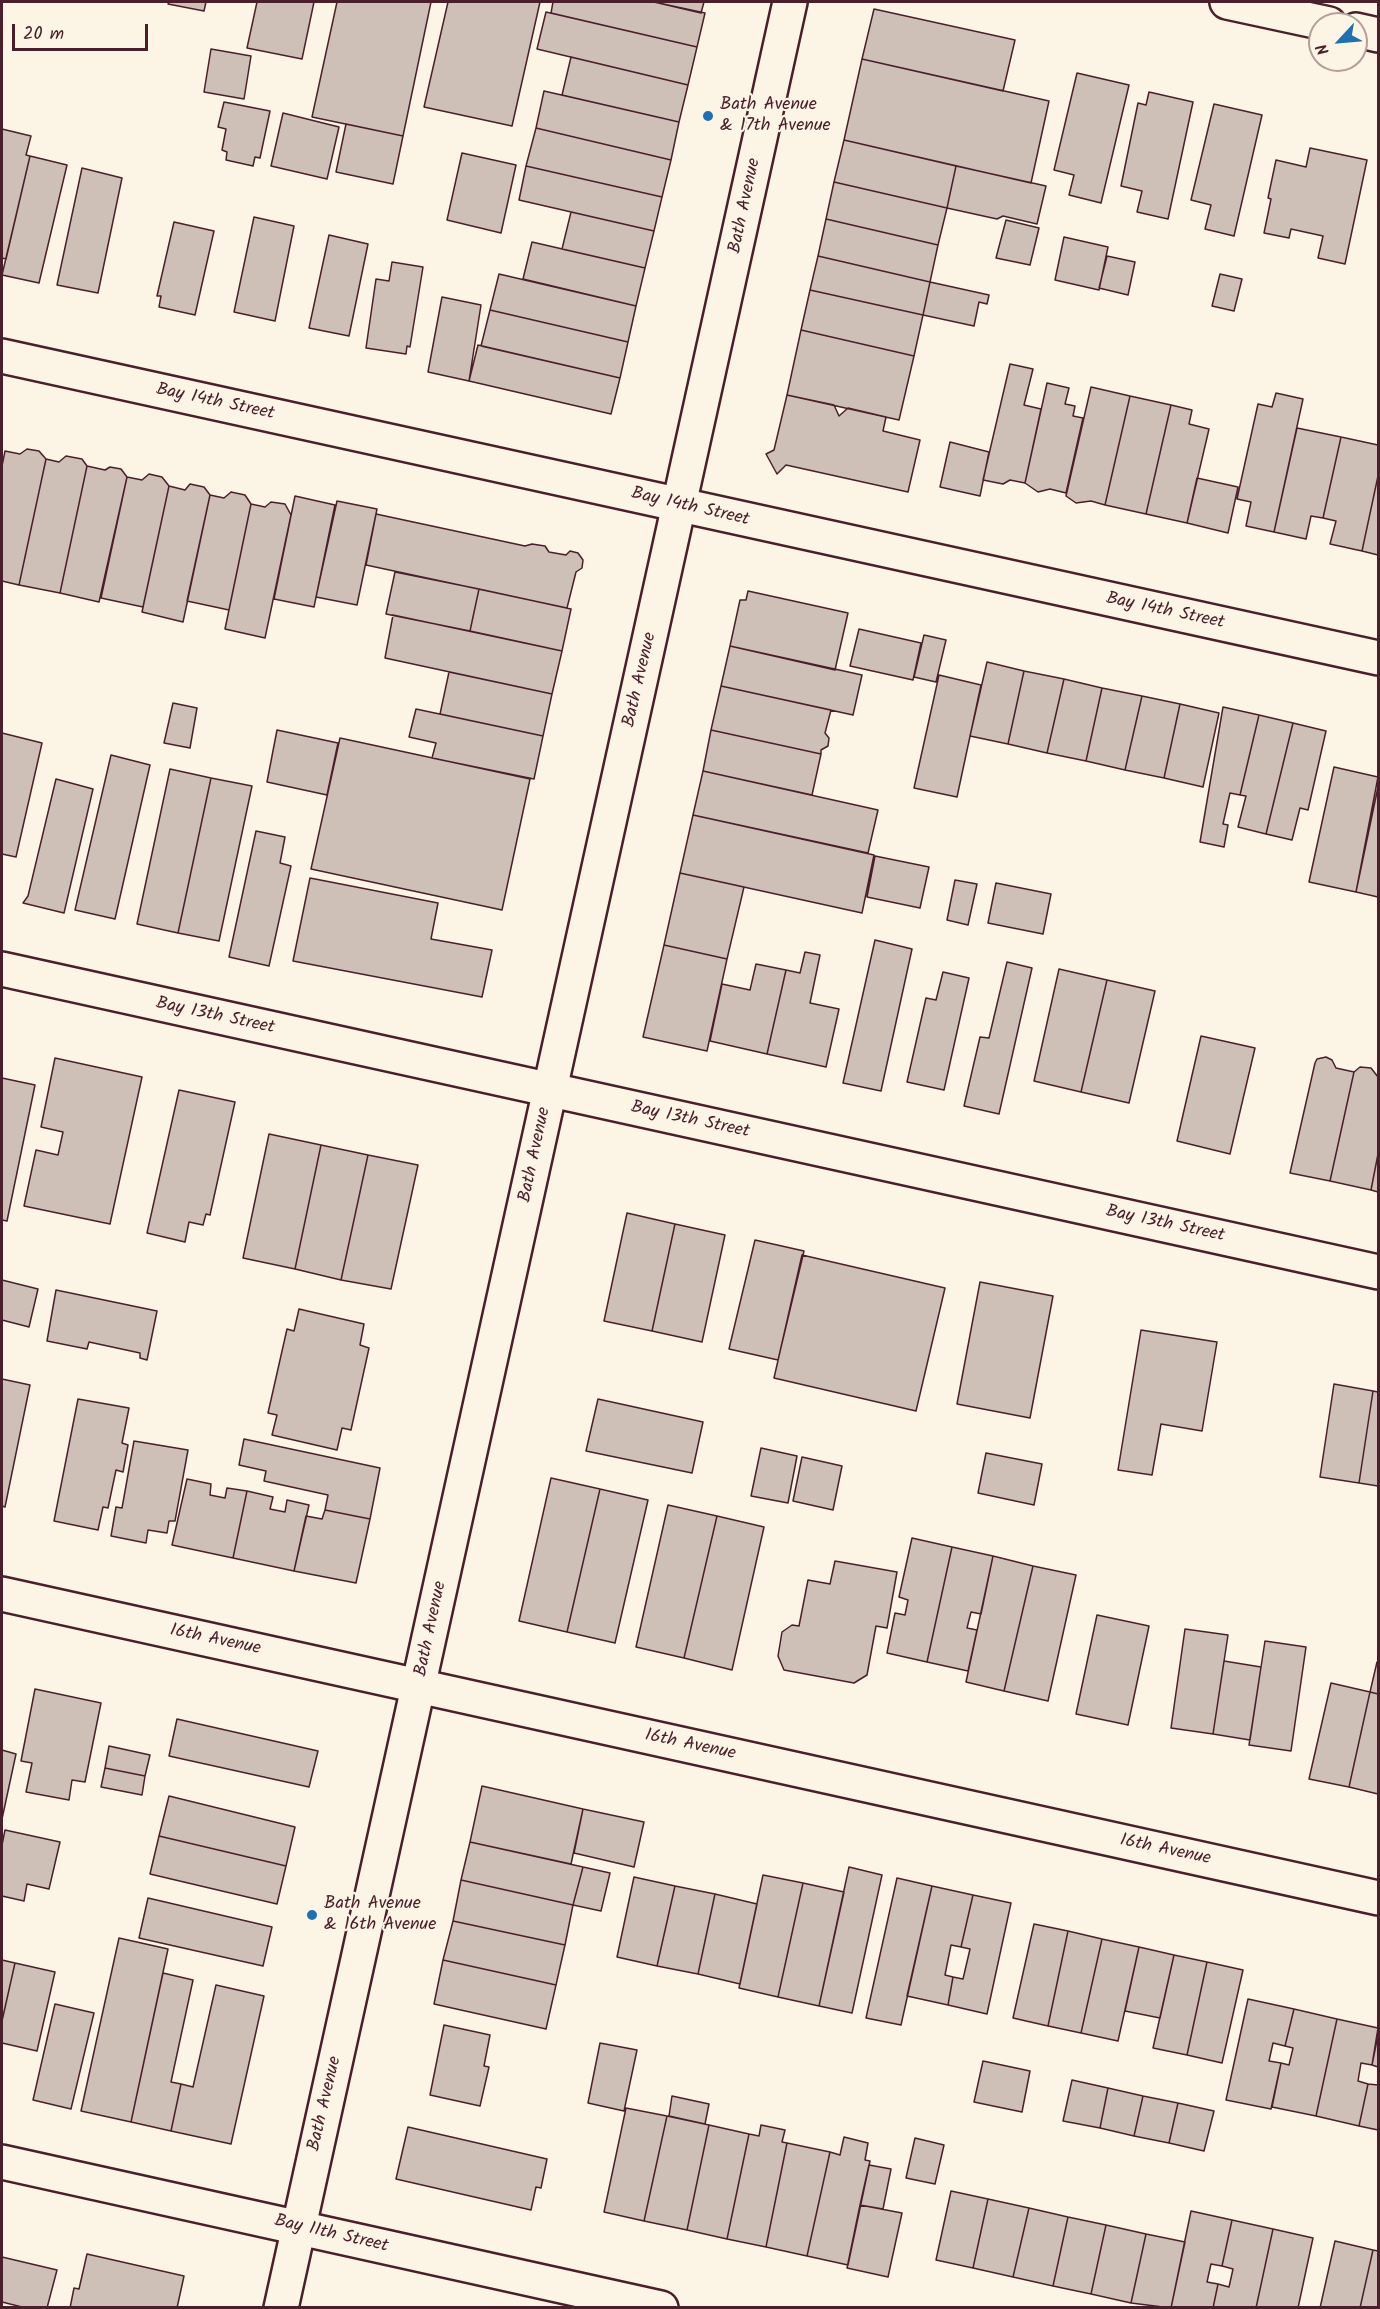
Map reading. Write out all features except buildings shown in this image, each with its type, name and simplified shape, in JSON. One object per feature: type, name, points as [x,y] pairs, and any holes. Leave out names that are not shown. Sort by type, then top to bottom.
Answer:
[{"type":"street","name":"Bath Avenue","points":[[280,2307],[790,2]]},
{"type":"street","points":[[1227,2],[1308,19]]},
{"type":"street","name":"Bay 14th Street","points":[[2,356],[1378,658]]},
{"type":"street","name":"Bay 13th Street","points":[[2,969],[1378,1272]]},
{"type":"street","name":"16th Avenue","points":[[2,1594],[1378,1898]]},
{"type":"street","name":"Bay 11th Street","points":[[2,2162],[661,2307]]},
{"type":"place","name":"Bath Avenue & 17th Avenue","points":[[708,116]]},
{"type":"place","name":"Bath Avenue & 16th Avenue","points":[[312,1915]]}]
